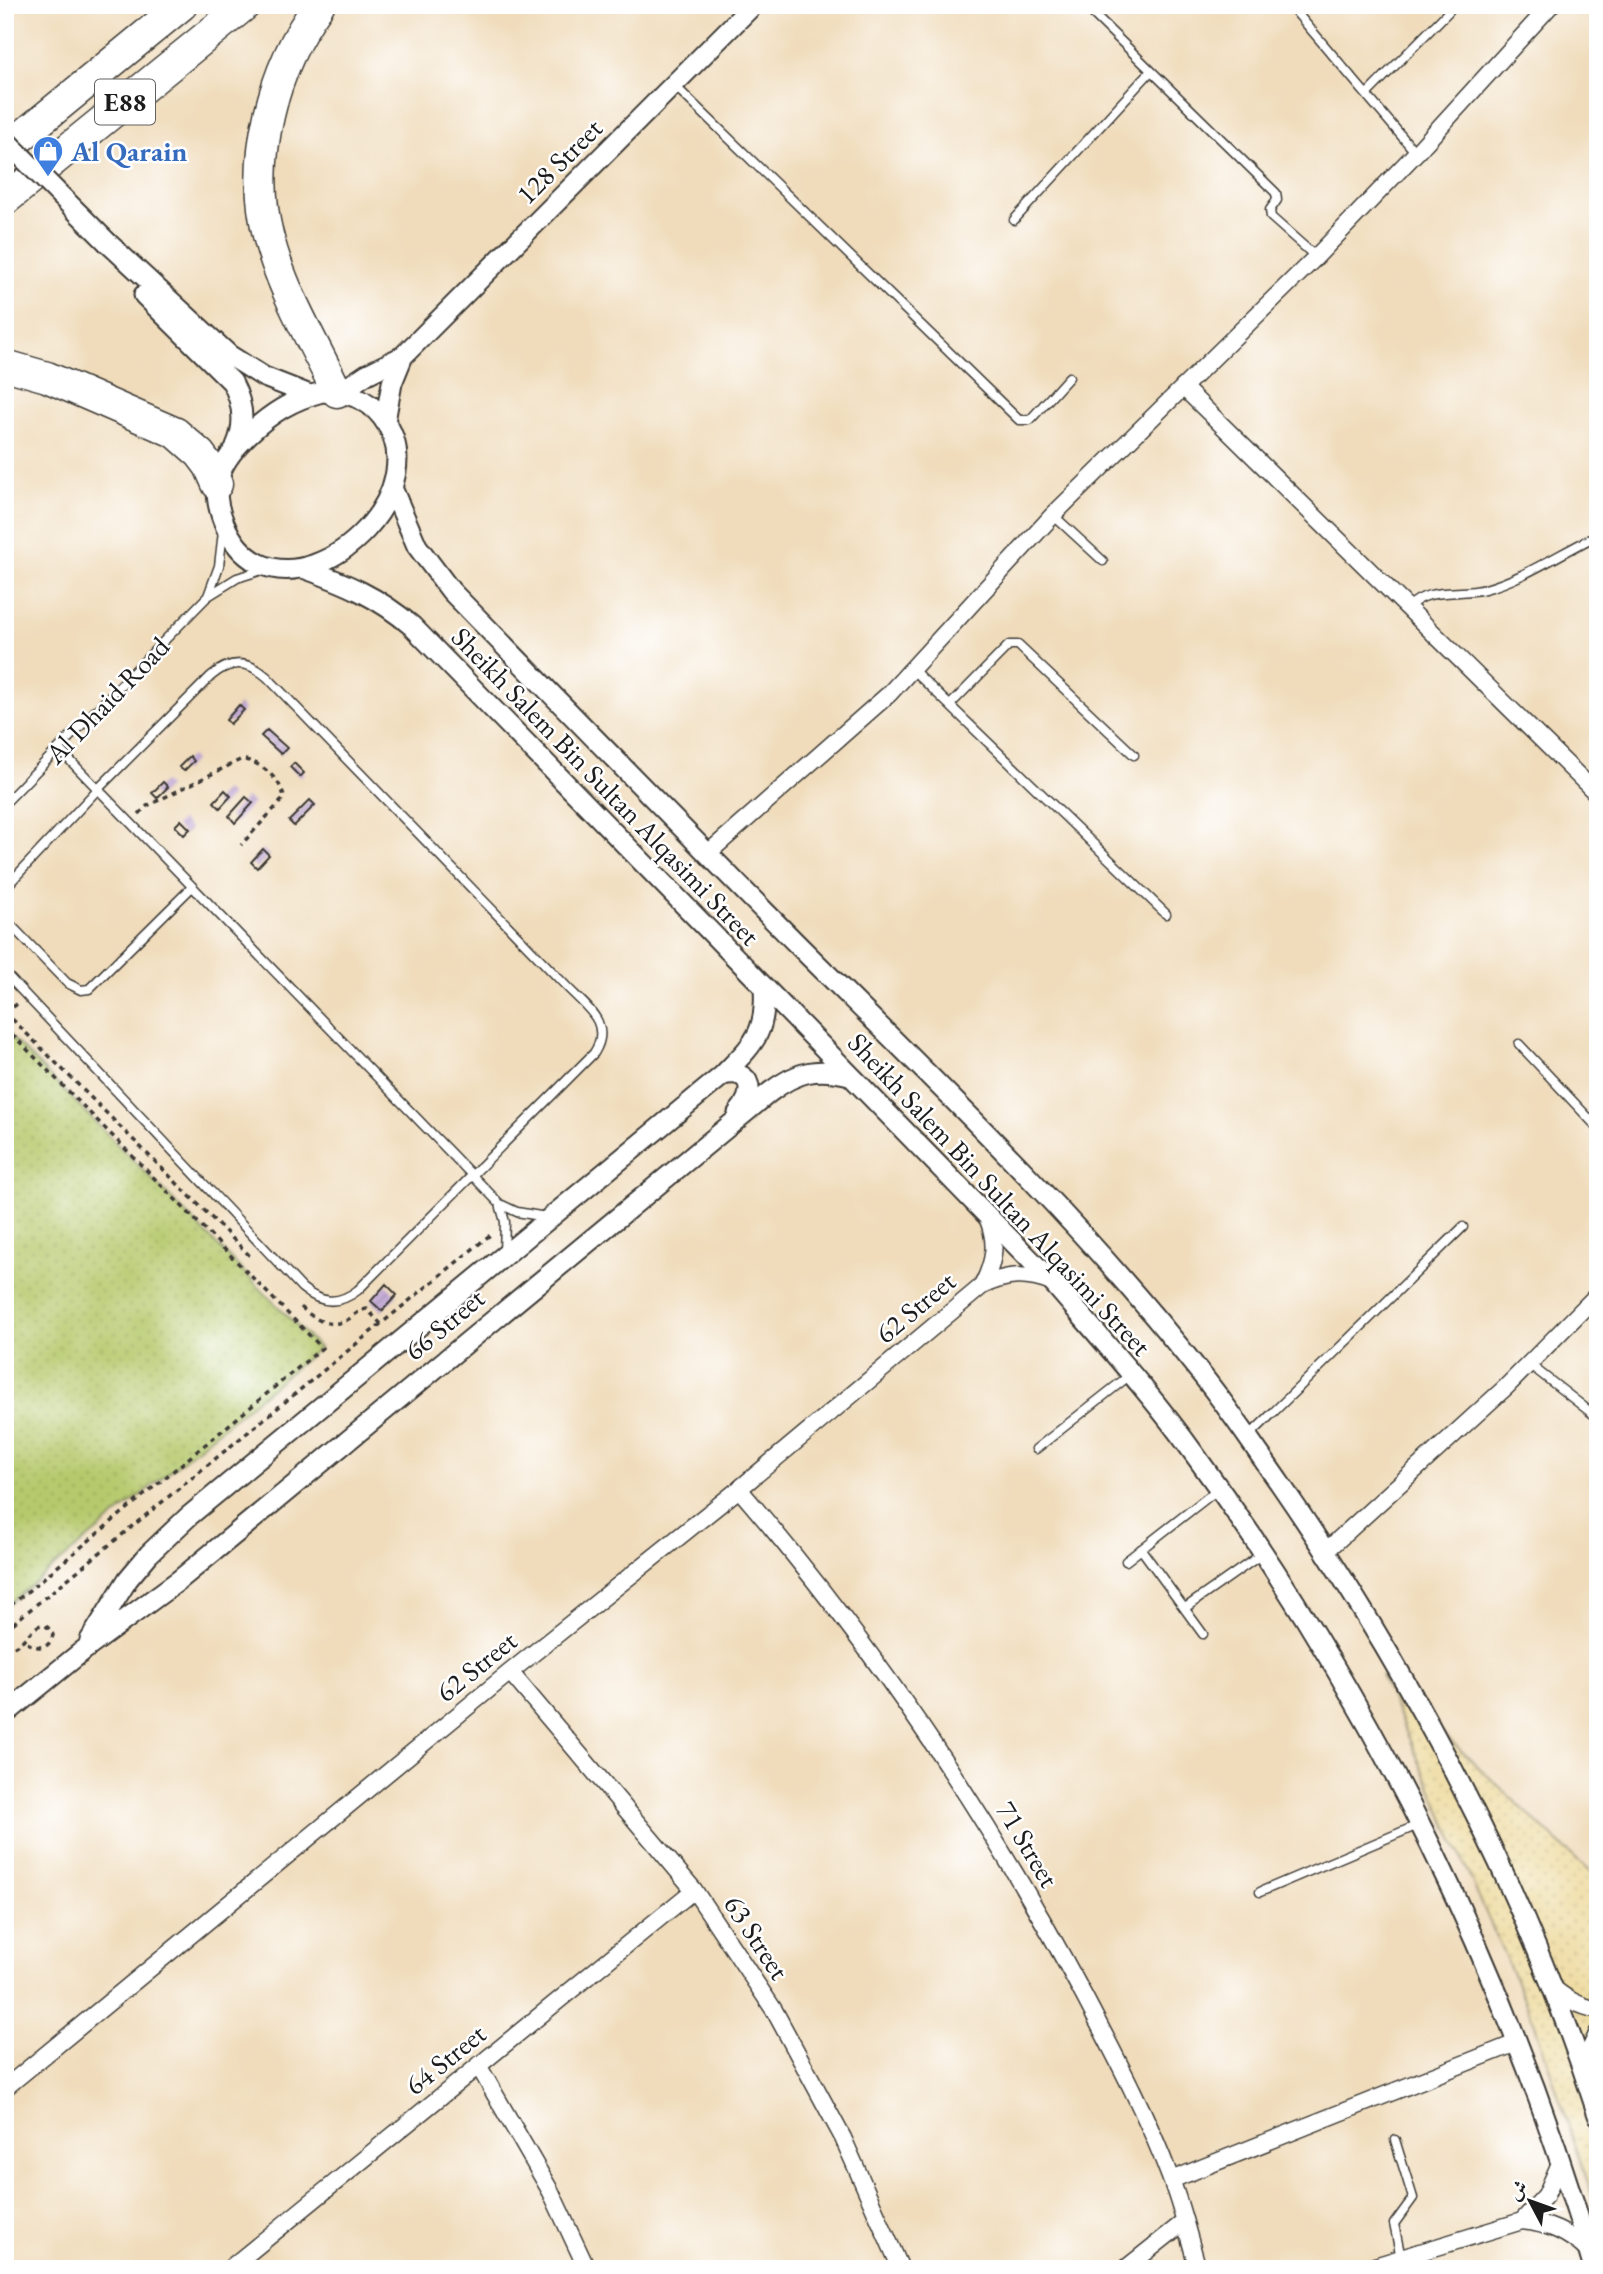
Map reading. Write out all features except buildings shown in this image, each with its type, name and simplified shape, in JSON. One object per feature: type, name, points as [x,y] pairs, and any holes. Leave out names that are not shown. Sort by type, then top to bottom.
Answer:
[{"type":"highway","name":"E88","points":[[5,153],[182,5]]},
{"type":"highway","name":"E88","points":[[5,200],[244,5]]},
{"type":"highway","points":[[319,5],[287,60],[272,102],[264,145],[262,190],[268,233],[282,277],[329,393]]},
{"type":"highway","points":[[5,365],[47,377],[176,433],[200,454],[217,484]]},
{"type":"street","name":"128 Street","points":[[329,393],[403,356],[753,5]]},
{"type":"street","points":[[707,854],[865,717],[913,670],[1054,515],[1316,257],[1416,153],[1551,5]]},
{"type":"street","points":[[5,141],[105,248],[232,382],[238,393],[243,416],[239,438],[226,459],[217,484],[219,511],[237,546],[246,556],[270,567],[303,568],[318,563],[356,538],[376,519],[393,490],[398,460],[386,421],[368,403],[264,377],[229,355],[105,248],[5,153]]},
{"type":"street","name":"128 Street","points":[[386,421],[392,383],[403,356]]},
{"type":"street","points":[[1183,387],[1598,795]]},
{"type":"street","points":[[234,448],[284,405],[329,393]]},
{"type":"street","name":"Sheikh Salem Bin Sultan Alqasimi Street","points":[[393,490],[417,546],[439,576],[707,854],[1067,1216],[1138,1295],[1248,1437],[1326,1551],[1426,1719],[1481,1828],[1550,1984],[1598,2115]]},
{"type":"street","name":"Sheikh Salem Bin Sultan Alqasimi Street","points":[[303,568],[368,594],[391,608],[412,626],[1054,1284],[1132,1374],[1220,1489],[1316,1633],[1364,1716],[1420,1824],[1463,1916],[1516,2043],[1560,2163],[1591,2260]]},
{"type":"street","name":"66 Street","points":[[84,1650],[122,1589],[149,1554],[189,1516],[723,1075],[757,1037],[763,1021],[764,988]]},
{"type":"street","name":"66 Street","points":[[5,1714],[84,1650],[178,1581],[718,1133],[787,1079],[807,1072],[829,1070],[850,1075]]},
{"type":"street","points":[[718,1133],[750,1098],[747,1081],[740,1075],[723,1075]]},
{"type":"street","name":"62 Street","points":[[982,1286],[991,1268],[995,1249],[993,1229],[984,1211]]},
{"type":"street","name":"62 Street","points":[[5,2088],[510,1672],[739,1489],[982,1286],[999,1278],[1018,1274],[1037,1277],[1054,1284]]},
{"type":"street","points":[[1326,1551],[1417,1470],[1598,1294]]},
{"type":"street","name":"71 Street","points":[[739,1489],[803,1563],[906,1705],[1019,1879],[1113,2051],[1171,2180],[1198,2269]]},
{"type":"street","points":[[149,1554],[140,1573],[147,1584],[159,1586],[178,1581]]},
{"type":"street","name":"63 Street","points":[[510,1672],[694,1890],[774,2010],[843,2138],[901,2269]]},
{"type":"street","name":"64 Street","points":[[229,2269],[694,1890]]},
{"type":"street","points":[[1550,1984],[1564,1997],[1581,2006],[1598,2010]]},
{"type":"street","points":[[1585,2076],[1587,2056],[1598,2032]]},
{"type":"street","points":[[1171,2180],[1516,2043]]},
{"type":"street","points":[[478,2066],[551,2192],[587,2269]]},
{"type":"street","points":[[1522,2221],[1546,2195],[1560,2163]]},
{"type":"street","points":[[1365,2269],[1522,2221],[1541,2223],[1575,2238],[1591,2260]]},
{"type":"street","points":[[1125,2269],[1184,2222]]},
{"type":"lane","points":[[1084,5],[1276,194],[1277,200],[1270,210],[1271,217],[1316,257]]},
{"type":"lane","points":[[1290,5],[1416,153]]},
{"type":"lane","points":[[1367,94],[1449,11]]},
{"type":"lane","points":[[1014,220],[1150,72]]},
{"type":"lane","points":[[674,85],[1019,420],[1025,421],[1035,416],[1069,377]]},
{"type":"lane","points":[[1054,515],[1103,561]]},
{"type":"lane","name":"Al Dhaid Road","points":[[208,596],[219,566],[224,523]]},
{"type":"lane","points":[[1408,608],[1425,595],[1469,592],[1498,585],[1590,539]]},
{"type":"lane","name":"Al Dhaid Road","points":[[5,803],[208,596],[237,578],[270,567]]},
{"type":"lane","points":[[950,705],[1009,645],[1018,645],[1134,755]]},
{"type":"lane","points":[[5,888],[97,789],[220,668],[245,664],[257,668],[285,696],[599,1022],[602,1033],[600,1044],[594,1053],[348,1297],[324,1301],[312,1296],[5,974]]},
{"type":"lane","points":[[913,670],[1166,914]]},
{"type":"lane","points":[[59,749],[500,1204],[526,1214],[553,1217]]},
{"type":"lane","points":[[5,919],[67,983],[81,990],[89,989],[192,887]]},
{"type":"lane","points":[[1519,1044],[1598,1128]]},
{"type":"lane","points":[[500,1204],[505,1222],[504,1257]]},
{"type":"lane","points":[[1248,1437],[1464,1227]]},
{"type":"lane","points":[[1528,1364],[1598,1418]]},
{"type":"lane","points":[[1036,1449],[1132,1374]]},
{"type":"lane","points":[[1126,1561],[1220,1489]]},
{"type":"lane","points":[[1141,1549],[1203,1634]]},
{"type":"lane","points":[[1185,1608],[1264,1552]]},
{"type":"lane","points":[[1260,1892],[1420,1824]]},
{"type":"lane","points":[[1395,2140],[1413,2193],[1411,2203],[1394,2224],[1401,2258]]},
{"type":"path","points":[[130,823],[147,806],[247,759],[259,765],[282,788],[284,798],[241,845]]},
{"type":"path","points":[[5,1027],[322,1348],[5,1610]]},
{"type":"path","points":[[5,1630],[505,1222]]},
{"type":"path","points":[[5,1652],[22,1642],[35,1626],[43,1625],[50,1629],[53,1635],[51,1643],[44,1648],[36,1648],[22,1642]]},
{"type":"sand","points":[[1381,1675],[1598,1880],[1598,2213],[1534,2022]]},
{"type":"green space","points":[[5,1031],[319,1348],[5,1607]]},
{"type":"place","name":"Al Qarain","points":[[48,178]]}]
